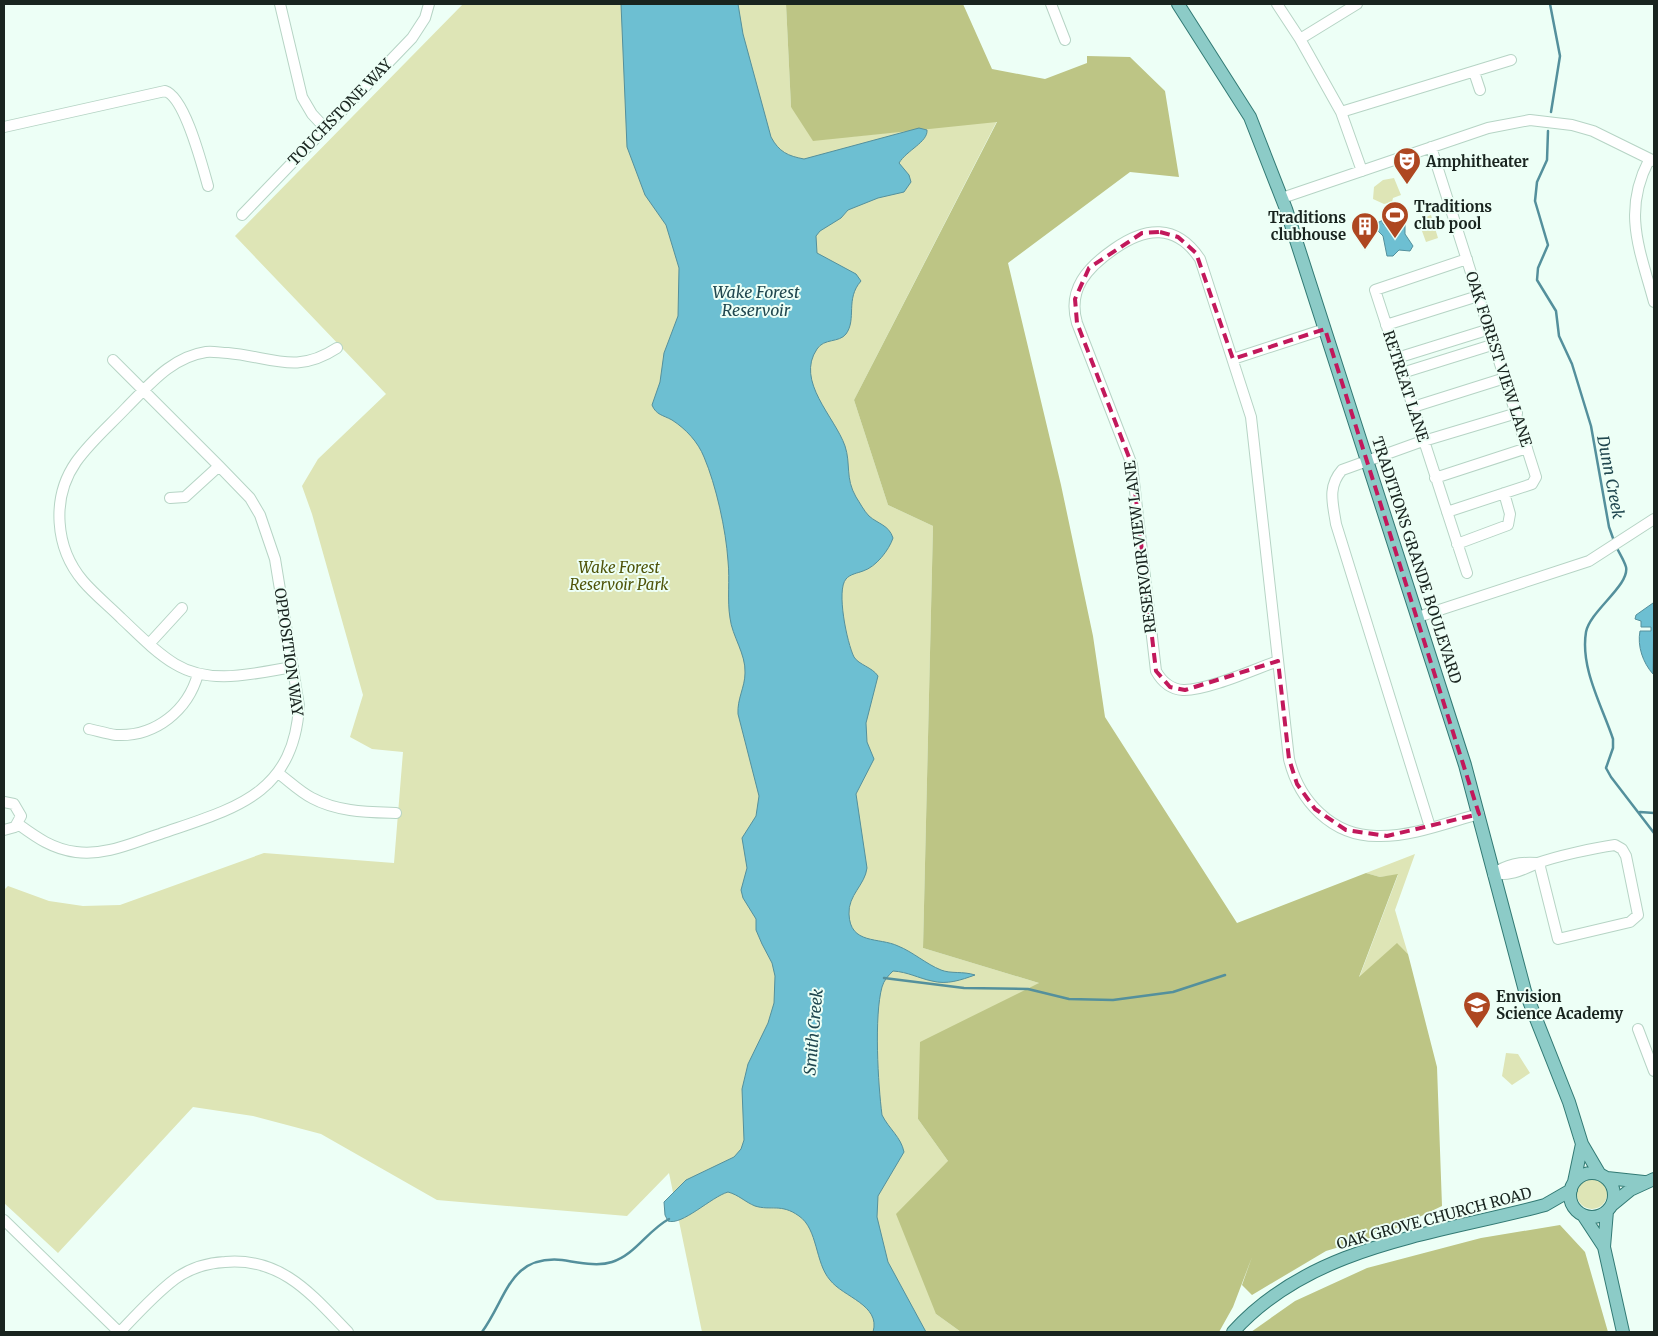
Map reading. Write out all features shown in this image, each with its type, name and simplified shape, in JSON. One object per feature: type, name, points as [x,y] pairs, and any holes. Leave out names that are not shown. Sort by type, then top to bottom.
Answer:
[{"type":"main road","name":"TRADITIONS GRANDE BOULEVARD","points":[[1178,4],[1250,117],[1282,198],[1465,765],[1524,991],[1570,1102],[1582,1144],[1603,1176]]},
{"type":"main road","name":"TRADITIONS GRANDE BOULEVARD","points":[[1572,1186],[1582,1144]]},
{"type":"main road","points":[[1624,1332],[1604,1247],[1571,1202],[1572,1186],[1585,1174],[1649,1180]]},
{"type":"main road","points":[[1603,1176],[1614,1190],[1604,1247]]},
{"type":"main road","points":[[1580,1213],[1596,1217],[1649,1180]]},
{"type":"main road","name":"OAK GROVE CHURCH ROAD","points":[[1233,1332],[1276,1295],[1308,1274],[1338,1260],[1375,1248],[1545,1205],[1572,1186]]},
{"type":"main road","name":"OAK GROVE CHURCH ROAD","points":[[1545,1205],[1580,1213]]},
{"type":"street","points":[[280,4],[302,97],[312,114],[325,128]]},
{"type":"street","name":"TOUCHSTONE WAY","points":[[242,215],[412,38],[422,24],[429,4]]},
{"type":"street","points":[[1051,4],[1065,40]]},
{"type":"street","points":[[1276,4],[1300,39],[1341,112],[1362,171]]},
{"type":"street","points":[[1300,39],[1357,4]]},
{"type":"street","points":[[1341,112],[1511,60]]},
{"type":"street","points":[[1474,72],[1480,90]]},
{"type":"street","points":[[4,127],[165,90],[171,92],[180,107],[208,186]]},
{"type":"street","points":[[1282,198],[1496,125],[1530,120],[1572,125],[1593,131],[1651,160],[1633,212],[1636,233],[1654,302]]},
{"type":"street","name":"OAK FOREST VIEW LANE","points":[[1431,147],[1536,477],[1532,484],[1447,512]]},
{"type":"street","name":"RESERVOIR VIEW LANE","points":[[1278,661],[1204,687],[1184,690],[1163,682],[1156,671],[1133,470],[1127,448],[1075,315],[1075,299],[1080,282],[1095,263],[1134,236],[1160,232],[1178,237],[1191,247],[1200,259],[1252,417],[1292,773],[1301,791],[1315,809],[1336,825],[1365,835],[1387,836],[1479,814]]},
{"type":"street","name":"RETREAT LANE","points":[[1467,259],[1375,290],[1467,573]]},
{"type":"street","points":[[1386,325],[1478,296]]},
{"type":"street","points":[[1233,359],[1325,329]]},
{"type":"street","points":[[1397,358],[1490,329]]},
{"type":"street","points":[[1402,373],[1494,344]]},
{"type":"street","points":[[293,667],[235,677],[198,674],[176,665],[149,644],[82,580],[64,550],[59,527],[60,498],[75,463],[143,390],[174,364],[186,357],[207,351],[295,364],[320,359],[337,348]]},
{"type":"street","name":"OPPOSITION WAY","points":[[18,824],[45,844],[75,852],[104,853],[234,808],[259,793],[278,773],[288,756],[298,731],[299,706],[276,559],[269,535],[250,498],[113,360]]},
{"type":"street","points":[[1413,407],[1505,378]]},
{"type":"street","points":[[1430,827],[1336,524],[1331,491],[1334,479],[1342,470],[1424,441],[1516,413]]},
{"type":"street","points":[[1435,478],[1527,448]]},
{"type":"street","points":[[170,498],[185,498],[219,466]]},
{"type":"street","points":[[1457,544],[1508,525],[1510,514],[1504,493]]},
{"type":"street","points":[[1418,617],[1563,570],[1600,555],[1654,519]]},
{"type":"street","points":[[149,644],[182,608]]},
{"type":"street","points":[[89,729],[115,735],[133,734],[155,727],[168,720],[183,705],[193,690],[198,674]]},
{"type":"street","points":[[278,773],[311,798],[334,807],[358,812],[396,813]]},
{"type":"street","points":[[4,802],[10,802],[18,807],[21,816],[18,824],[12,829],[4,830]]},
{"type":"street","points":[[1493,874],[1505,875],[1525,871],[1539,863],[1608,846],[1619,847],[1626,856],[1638,915],[1630,922],[1558,939],[1539,863]]},
{"type":"street","points":[[1638,1029],[1654,1071]]},
{"type":"street","points":[[4,1220],[120,1332],[175,1279],[205,1264],[238,1261],[259,1263],[292,1279],[348,1332]]},
{"type":"highlighted area","points":[[1160,232],[1178,237],[1196,253],[1233,359],[1325,329],[1479,814],[1387,836],[1346,830],[1315,809],[1297,784],[1289,759],[1278,661],[1185,690],[1170,687],[1156,671],[1132,465],[1077,323],[1075,299],[1089,268],[1142,233]]},
{"type":"green space","name":"Wake Forest Reservoir Park","points":[[463,4],[786,4],[791,107],[847,137],[997,121],[854,400],[888,505],[933,526],[923,948],[1039,983],[918,1119],[948,1161],[936,1314],[961,1332],[702,1332],[669,1173],[627,1216],[437,1200],[321,1134],[253,1116],[193,1107],[58,1253],[4,1203],[4,890],[8,886],[49,901],[83,906],[120,905],[264,853],[394,863],[403,752],[372,749],[350,737],[363,695],[312,514],[302,486],[318,459],[386,394],[235,236]]},
{"type":"green space","points":[[786,4],[963,4],[992,69],[1045,79],[1087,63],[1087,56],[1130,57],[1165,91],[1179,177],[1130,172],[1008,263],[1061,485],[1093,636],[1105,717],[1237,923],[1366,873],[1380,877],[1398,874],[1359,977],[1397,943],[1408,954],[1437,1067],[1442,1206],[1386,1233],[1326,1251],[1252,1295],[1242,1285],[1252,1257],[1233,1307],[1219,1332],[961,1332],[936,1314],[896,1214],[948,1161],[918,1119],[920,1042],[1039,983],[923,948],[933,526],[888,505],[854,400],[997,122],[813,141],[791,107]]},
{"type":"green space","points":[[1394,178],[1401,195],[1393,198],[1392,202],[1384,204],[1373,199],[1374,187],[1383,180]]},
{"type":"green space","points":[[1431,215],[1438,238],[1426,242],[1418,220]]},
{"type":"green space","points":[[1415,854],[1395,910],[1408,954],[1397,944],[1359,978],[1398,875],[1380,877],[1366,873]]},
{"type":"green space","points":[[1506,1053],[1518,1054],[1530,1073],[1512,1085],[1502,1076]]},
{"type":"green space","points":[[1592,1179],[1603,1183],[1607,1194],[1603,1205],[1592,1209],[1581,1205],[1577,1194],[1581,1183]]},
{"type":"green space","points":[[1560,1225],[1585,1252],[1608,1332],[1251,1332],[1295,1301],[1367,1268],[1481,1238]]},
{"type":"water","name":"Wake Forest Reservoir","points":[[621,4],[738,4],[743,34],[771,137],[781,150],[789,155],[804,159],[919,128],[927,130],[921,142],[899,163],[909,175],[911,182],[904,192],[878,198],[848,210],[841,218],[820,231],[816,236],[817,253],[856,274],[861,281],[853,295],[851,322],[846,334],[840,339],[824,343],[820,346],[811,361],[811,374],[819,399],[845,446],[850,484],[856,497],[867,514],[886,527],[893,538],[885,553],[873,566],[846,579],[842,594],[848,640],[854,657],[878,676],[866,723],[867,742],[874,759],[856,794],[867,868],[866,874],[849,907],[851,924],[854,931],[860,935],[898,946],[941,970],[975,975],[943,982],[893,971],[884,982],[880,1000],[878,1050],[882,1115],[900,1142],[904,1152],[878,1196],[877,1217],[888,1262],[926,1332],[873,1332],[874,1323],[871,1315],[859,1302],[830,1280],[821,1265],[810,1229],[793,1212],[781,1208],[755,1206],[728,1192],[681,1219],[668,1221],[665,1215],[664,1202],[686,1180],[734,1157],[741,1149],[744,1140],[742,1089],[748,1064],[768,1023],[774,1003],[775,976],[772,963],[756,930],[756,919],[743,898],[741,890],[747,868],[742,838],[756,816],[759,796],[738,714],[745,678],[745,666],[731,625],[729,568],[720,508],[713,481],[698,446],[682,427],[658,413],[652,405],[660,382],[664,353],[678,316],[679,268],[666,225],[645,195],[627,147]]},
{"type":"water","name":"Traditions club pool","points":[[1383,220],[1383,224],[1393,229],[1400,223],[1405,224],[1405,234],[1413,246],[1410,251],[1399,250],[1393,256],[1387,256],[1383,236],[1378,231],[1374,232],[1377,223]]},
{"type":"water","points":[[1653,603],[1653,674],[1644,660],[1639,642],[1640,631],[1651,631],[1651,627],[1641,627],[1641,621],[1635,619],[1636,615]]},
{"type":"waterway","name":"Dunn Creek","points":[[1550,4],[1560,56],[1551,112]]},
{"type":"waterway","name":"Dunn Creek","points":[[1548,131],[1547,160],[1537,182],[1535,201],[1548,245],[1538,268],[1537,280],[1556,311],[1559,336],[1572,364],[1591,426],[1609,527],[1614,541]]},
{"type":"waterway","name":"Dunn Creek","points":[[1616,546],[1625,564],[1626,574],[1622,582],[1589,624],[1586,632],[1586,659],[1593,687],[1613,739],[1613,748],[1606,768],[1654,833]]},
{"type":"waterway","points":[[1640,812],[1654,813]]},
{"type":"waterway","points":[[884,978],[964,988],[1028,989],[1069,999],[1113,1000],[1173,992],[1225,975]]},
{"type":"waterway","points":[[482,1332],[512,1281],[531,1264],[544,1260],[594,1264],[612,1262],[628,1254],[654,1229],[669,1219]]},
{"type":"place","name":"Amphitheater","points":[[1407,185]]},
{"type":"place","name":"Traditions club pool","points":[[1395,239]]},
{"type":"place","name":"Traditions clubhouse","points":[[1365,250]]},
{"type":"place","name":"Envision Science Academy","points":[[1477,1029]]},
{"type":"water label","name":"Smith Creek","points":[[813,1032]]}]
